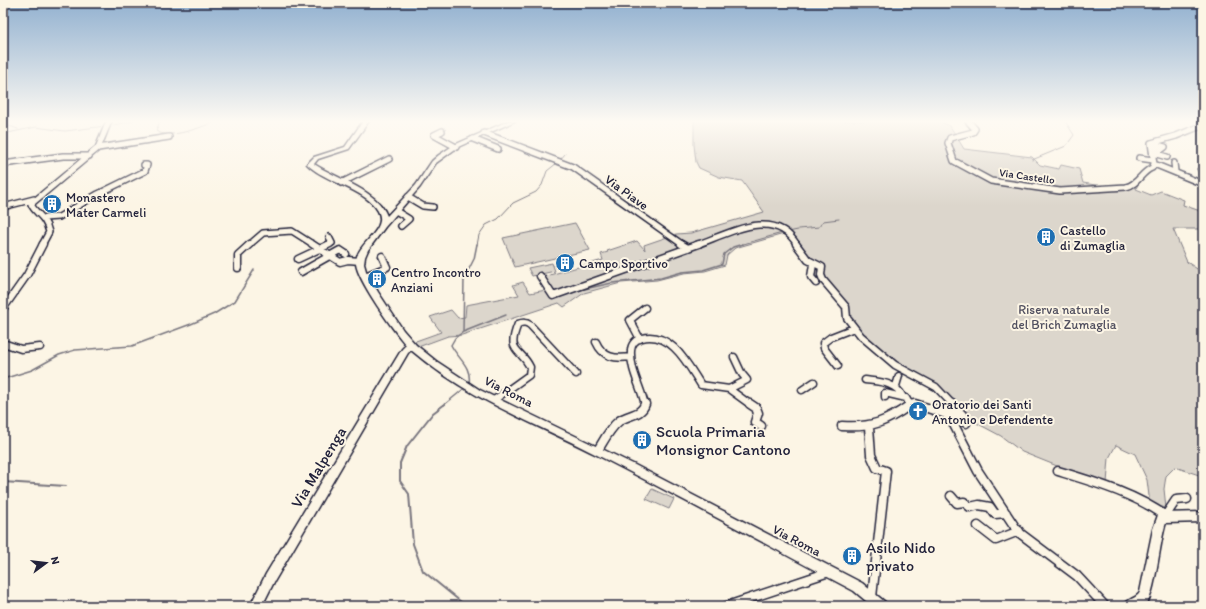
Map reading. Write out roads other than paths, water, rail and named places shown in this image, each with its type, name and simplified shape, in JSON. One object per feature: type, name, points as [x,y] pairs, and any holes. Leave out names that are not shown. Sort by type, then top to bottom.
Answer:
[{"type":"street","points":[[3,309],[27,275],[46,241],[49,232],[44,218],[31,206],[33,202],[96,149]]},
{"type":"street","points":[[343,149],[316,158],[310,164],[381,206],[394,209],[409,219],[401,226]]},
{"type":"street","points":[[361,259],[394,209],[405,200],[424,179],[434,162],[452,149]]},
{"type":"street","name":"Via Piave","points":[[526,149],[573,167],[672,240],[688,248]]},
{"type":"street","name":"Via Castello","points":[[950,149],[954,161],[991,181],[1060,191],[1131,186],[1138,181],[1144,171],[1154,167],[1154,162]]},
{"type":"street","points":[[1152,149],[1154,162]]},
{"type":"street","points":[[1154,149],[1167,158]]},
{"type":"street","points":[[3,164],[63,156],[89,156]]},
{"type":"street","points":[[1139,158],[1141,157],[1154,162],[1202,185]]},
{"type":"street","points":[[341,183],[389,159]]},
{"type":"street","points":[[1174,163],[1176,169],[1175,171]]},
{"type":"street","points":[[44,218],[51,219],[59,217],[98,194],[145,171],[147,165],[144,165]]},
{"type":"street","points":[[1203,167],[1201,169],[1203,174]]},
{"type":"street","points":[[3,207],[41,196]]},
{"type":"street","points":[[405,200],[423,206],[433,207]]},
{"type":"street","points":[[373,201],[382,212],[384,218],[383,225]]},
{"type":"street","points":[[382,212],[394,209]]},
{"type":"street","points":[[540,276],[553,296],[753,225],[770,225],[785,228],[792,235],[795,243],[811,262],[822,266],[821,275],[823,280],[846,307],[847,318],[854,328],[895,365],[936,387],[967,420],[966,423],[950,412],[938,408],[937,410]]},
{"type":"street","points":[[238,268],[238,255],[263,233],[292,231],[340,262],[361,259]]},
{"type":"street","points":[[298,259],[320,250],[332,243],[329,237]]},
{"type":"street","points":[[301,272],[331,257],[340,250],[361,259]]},
{"type":"street","points":[[365,276],[387,267],[382,256]]},
{"type":"street","name":"Via Roma","points":[[361,259],[360,265],[365,276],[403,336],[411,346],[433,365],[467,386],[598,450],[829,572],[872,597],[881,606]]},
{"type":"street","points":[[811,262],[811,277],[816,283]]},
{"type":"street","points":[[640,339],[630,320],[645,308]]},
{"type":"street","points":[[494,400],[529,375],[531,371],[530,365],[516,351],[514,345],[518,324],[523,321],[528,322],[576,374]]},
{"type":"street","points":[[838,366],[824,348],[823,343],[831,337],[854,328]]},
{"type":"street","points":[[598,450],[606,434],[621,419],[639,413],[643,409],[645,404],[631,358],[633,343],[640,339],[652,336],[665,340],[672,346],[701,386],[729,389],[756,408],[758,414],[755,422],[760,426]]},
{"type":"street","points":[[596,342],[600,351],[610,357],[631,358]]},
{"type":"street","points":[[3,343],[21,349],[40,347]]},
{"type":"street","name":"Via Malpenga","points":[[256,606],[270,578],[405,351],[411,346]]},
{"type":"street","points":[[729,389],[748,380],[742,374],[734,357]]},
{"type":"street","points":[[896,386],[899,376]]},
{"type":"street","points":[[865,380],[896,386],[901,390],[903,397]]},
{"type":"street","points":[[802,390],[814,382]]},
{"type":"street","points":[[885,397],[886,393],[903,397],[906,398],[910,405]]},
{"type":"street","points":[[842,426],[870,427],[880,425],[910,405],[915,404],[946,414],[951,419],[978,471],[1019,531],[1074,574],[1096,594],[1105,606]]},
{"type":"street","points":[[870,427],[868,439],[873,462],[877,468],[886,471],[872,597]]},
{"type":"street","points":[[1058,471],[1074,475],[1111,490],[1146,505],[1168,517]]},
{"type":"street","points":[[951,496],[957,504],[964,502],[970,507],[979,505],[990,507],[995,514],[1006,513]]},
{"type":"street","points":[[1168,517],[1168,512],[1176,500],[1187,499]]},
{"type":"street","points":[[1130,606],[1143,599],[1158,529],[1162,518],[1203,517]]},
{"type":"street","points":[[978,526],[996,540],[1019,531]]},
{"type":"street","points":[[727,606],[829,572]]},
{"type":"waterway","points":[[1032,160],[1058,149]]},
{"type":"waterway","points":[[560,160],[565,154]]},
{"type":"waterway","points":[[477,245],[479,235],[486,225],[498,219],[513,203],[536,192],[542,185],[547,171],[557,163]]},
{"type":"waterway","points":[[799,229],[819,227],[823,221],[839,219]]},
{"type":"waterway","points":[[788,232],[798,230]]},
{"type":"waterway","points":[[740,245],[782,233]]},
{"type":"waterway","points":[[463,332],[464,279],[474,259],[477,244]]},
{"type":"waterway","points":[[580,290],[612,283],[661,278],[682,272],[703,270],[722,264],[724,254],[733,247],[743,244]]},
{"type":"waterway","points":[[3,379],[32,370],[59,355],[75,350],[132,346],[191,324],[214,314],[235,301],[254,270]]},
{"type":"waterway","points":[[463,332],[506,315]]},
{"type":"waterway","points":[[463,332],[455,338],[451,345],[466,367],[469,384]]},
{"type":"waterway","points":[[444,405],[466,387]]},
{"type":"waterway","points":[[445,404],[433,413],[407,446],[400,463],[400,481],[409,494],[413,544],[423,571],[466,606]]},
{"type":"waterway","points":[[3,482],[66,486]]},
{"type":"place","name":"Monastero Mater Carmeli","points":[[52,204]]},
{"type":"place","name":"Castello di Zumaglia","points":[[1046,237]]},
{"type":"place","name":"Campo Sportivo","points":[[565,263]]},
{"type":"place","name":"Centro Incontro Anziani","points":[[377,279]]},
{"type":"place","name":"Oratorio dei Santi Antonio e Defendente","points":[[918,411]]},
{"type":"place","name":"Scuola Primaria Monsignor Cantono","points":[[642,440]]},
{"type":"place","name":"Asilo Nido privato","points":[[852,556]]},
{"type":"park label","name":"Riserva naturale del Brich Zumaglia","points":[[1064,316]]}]
